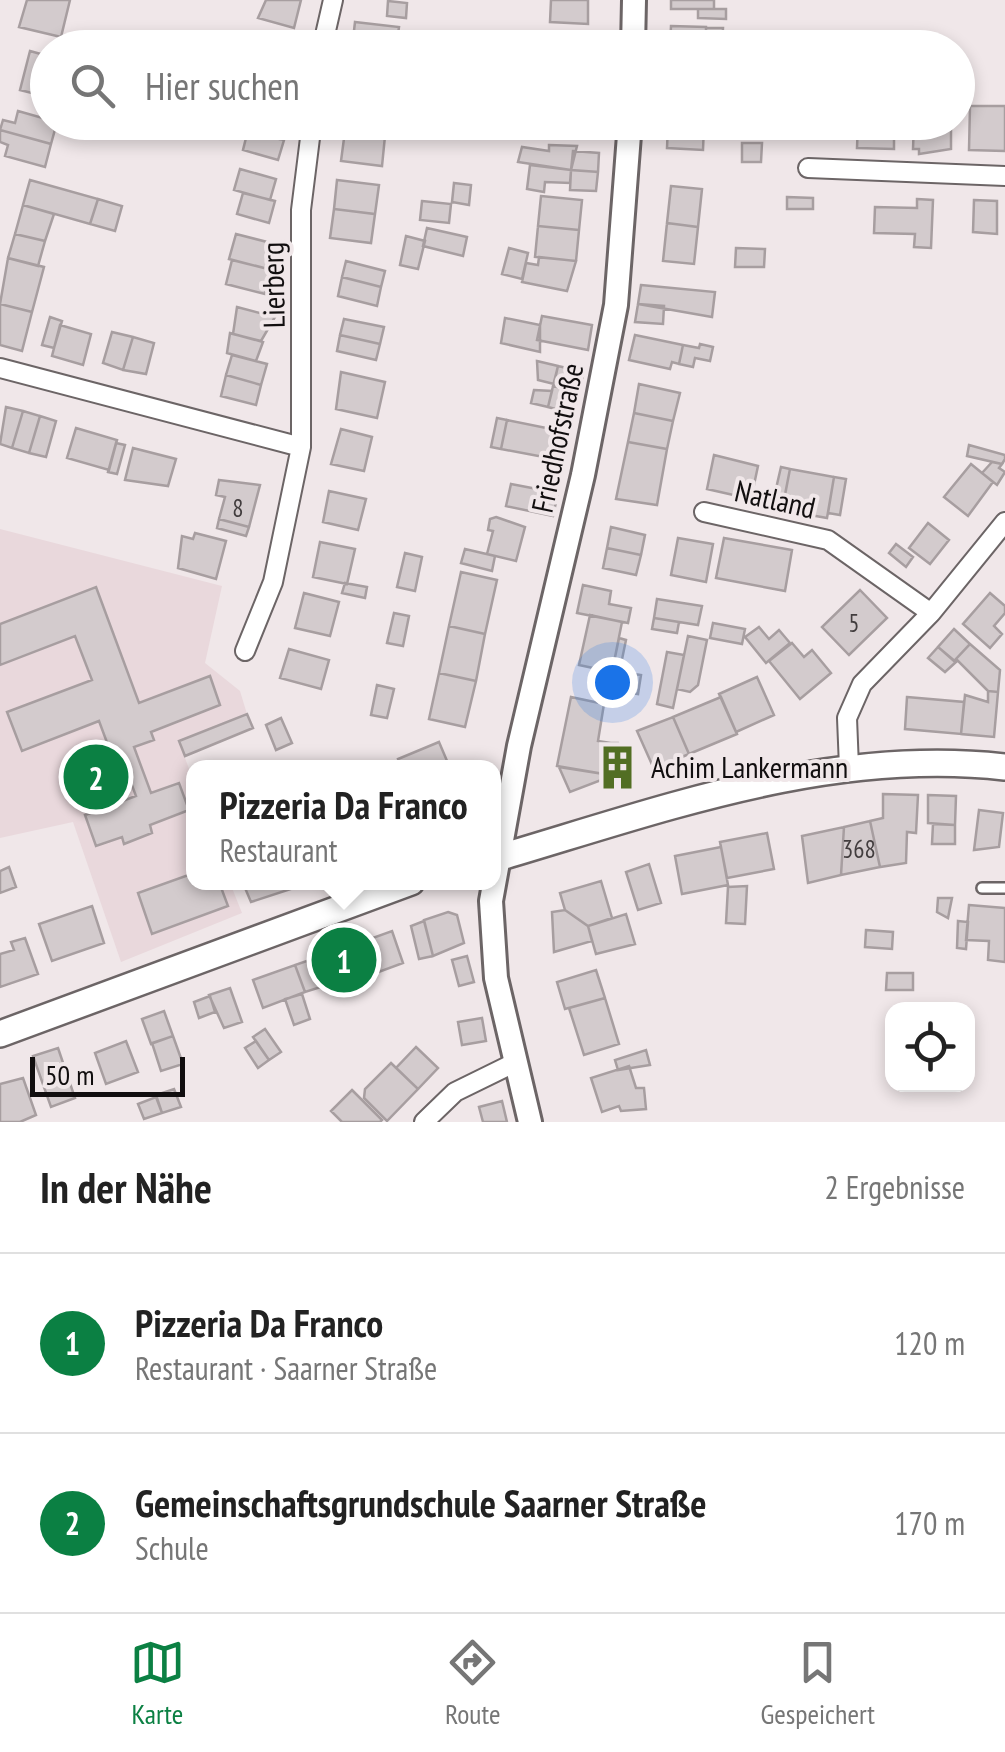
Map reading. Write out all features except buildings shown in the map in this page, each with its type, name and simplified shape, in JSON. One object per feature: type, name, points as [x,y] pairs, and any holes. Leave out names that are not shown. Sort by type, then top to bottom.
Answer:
[{"type":"main road","points":[[501,857],[782,776],[849,766],[1005,768]]},
{"type":"main road","points":[[0,1034],[388,890]]},
{"type":"street","points":[[326,30],[332,0]]},
{"type":"street","points":[[634,0],[634,30]]},
{"type":"street","name":"Lierberg","points":[[246,651],[273,582],[302,447],[301,210],[310,140]]},
{"type":"street","name":"Friedhofstraße","points":[[501,843],[616,306],[629,140]]},
{"type":"street","points":[[808,168],[1005,176]]},
{"type":"street","points":[[0,368],[302,447]]},
{"type":"street","name":"Natland","points":[[704,512],[828,540],[931,614]]},
{"type":"street","points":[[849,766],[848,718],[862,684],[931,614],[1005,522]]},
{"type":"street","points":[[501,777],[517,762]]},
{"type":"street","name":"Friedhofstraße","points":[[493,890],[490,934],[514,1063],[530,1122]]},
{"type":"street","points":[[424,1122],[456,1092],[514,1063]]},
{"type":"lane","points":[[982,888],[1005,888]]},
{"type":"shaded area","points":[[0,529],[222,586],[205,663],[240,691],[247,714],[179,742],[186,761],[186,890],[233,890],[242,913],[121,962],[73,822],[0,838]]},
{"type":"place","name":"Achim Lankermann","points":[[618,768]]},
{"type":"place","name":"Gemeinschaftsgrundschule Saarner Straße","points":[[96,777]]},
{"type":"place","name":"Pizzeria Da Franco","points":[[344,960]]}]
